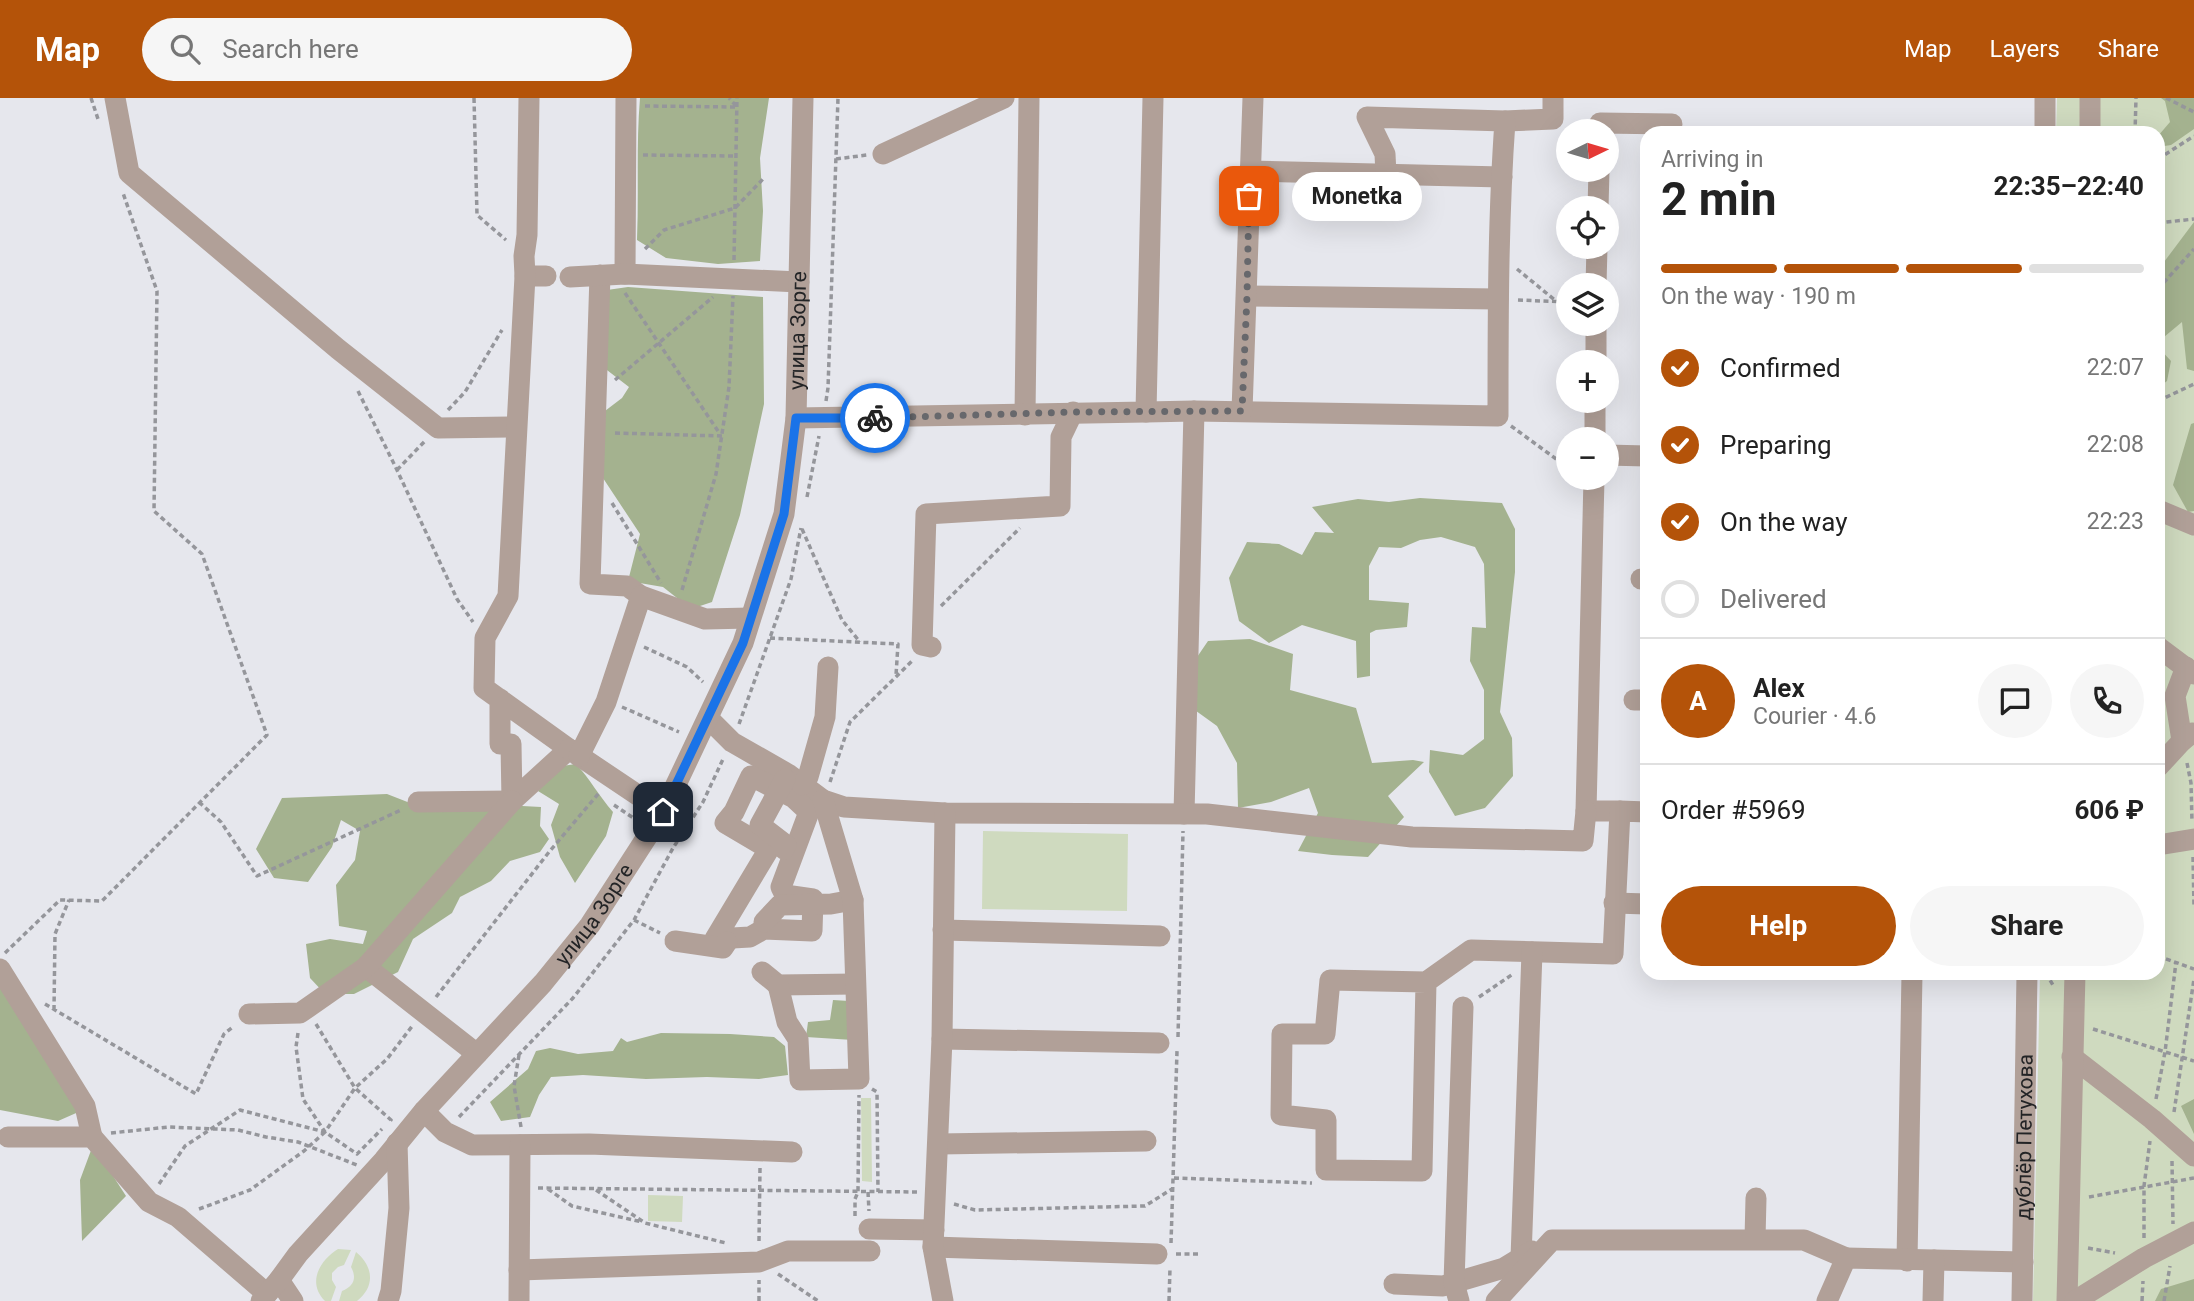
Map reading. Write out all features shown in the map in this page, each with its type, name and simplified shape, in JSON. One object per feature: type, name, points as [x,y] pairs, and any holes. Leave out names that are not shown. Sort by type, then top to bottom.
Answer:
[{"type":"street","points":[[115,98],[129,173],[338,349],[438,428],[516,427]]},
{"type":"street","points":[[528,98],[527,235],[531,269],[522,304],[508,596],[485,638],[484,688],[574,753],[612,769],[634,794],[663,812]]},
{"type":"street","name":"улица Зорге","points":[[269,1292],[298,1254],[424,1111],[543,983],[590,925],[663,812],[743,643],[784,514],[796,418],[803,98]]},
{"type":"street","points":[[883,154],[1004,98]]},
{"type":"street","points":[[1025,415],[1029,98]]},
{"type":"street","points":[[1146,412],[1153,98]]},
{"type":"street","points":[[1242,411],[1253,98]]},
{"type":"street","points":[[1386,174],[1385,154],[1367,108],[1505,121],[1553,119],[1553,98]]},
{"type":"street","points":[[2045,98],[2045,126]]},
{"type":"street","points":[[2090,98],[2090,126]]},
{"type":"street","points":[[626,102],[625,155],[596,396],[590,584],[627,586],[674,615],[703,626],[751,618]]},
{"type":"street","points":[[796,418],[1194,411],[1498,416],[1505,121]]},
{"type":"street","points":[[1619,123],[1672,124]]},
{"type":"street","points":[[1249,171],[1502,177]]},
{"type":"street","points":[[570,277],[612,275],[799,282]]},
{"type":"street","points":[[1247,296],[1499,299]]},
{"type":"street","points":[[1184,814],[1194,411]]},
{"type":"street","points":[[925,648],[923,612],[926,513],[1060,506],[1061,437],[1073,412]]},
{"type":"street","points":[[1619,455],[1640,456]]},
{"type":"street","points":[[712,709],[732,742],[789,783],[844,807],[945,813],[1207,814],[1412,836],[1583,841],[1594,490]]},
{"type":"street","points":[[2165,513],[2194,525]]},
{"type":"street","points":[[249,1014],[303,1011],[366,967],[512,801],[574,753],[606,702],[641,596]]},
{"type":"street","points":[[2165,652],[2190,670],[2175,696],[2188,736],[2165,760]]},
{"type":"street","points":[[789,783],[794,798],[809,813],[781,887],[785,895],[813,899],[812,931],[764,929],[750,937],[715,939],[769,849],[724,823],[734,812],[751,776],[789,783],[808,777],[825,717],[828,667]]},
{"type":"street","points":[[500,699],[500,744],[511,744],[512,801]]},
{"type":"street","points":[[634,794],[643,774]]},
{"type":"street","points":[[676,941],[723,948],[786,845],[760,825],[789,783]]},
{"type":"street","points":[[823,800],[853,900],[856,984],[859,1079],[800,1080],[798,1039],[787,1022],[770,978],[856,984]]},
{"type":"street","points":[[418,802],[512,801]]},
{"type":"street","points":[[1586,811],[1640,812]]},
{"type":"street","points":[[1426,982],[1422,1171],[1326,1170],[1326,1120],[1281,1115],[1282,1034],[1325,1034],[1330,980],[1426,982],[1471,950],[1613,954],[1620,811]]},
{"type":"street","points":[[943,1301],[934,1238],[942,1039],[945,813]]},
{"type":"street","points":[[2165,844],[2194,839]]},
{"type":"street","points":[[764,922],[780,905],[831,904],[853,900]]},
{"type":"street","points":[[1614,904],[1640,904]]},
{"type":"street","points":[[943,930],[1160,936]]},
{"type":"street","points":[[1521,1258],[1532,952]]},
{"type":"street","points":[[366,967],[477,1054]]},
{"type":"street","points":[[0,969],[85,1106],[92,1137],[149,1202],[177,1217],[269,1292],[293,1301]]},
{"type":"street","points":[[1907,1261],[1912,980]]},
{"type":"street","name":"дублёр Петухова","points":[[2022,1301],[2027,980]]},
{"type":"street","points":[[2067,1301],[2075,980]]},
{"type":"street","points":[[1456,1292],[1463,1007]]},
{"type":"street","points":[[942,1039],[1159,1042]]},
{"type":"street","points":[[2073,1057],[2194,1156]]},
{"type":"street","points":[[424,1111],[445,1132],[472,1145],[792,1152]]},
{"type":"street","points":[[8,1137],[92,1137]]},
{"type":"street","points":[[939,1144],[1146,1141]]},
{"type":"street","points":[[388,1301],[399,1208],[397,1143]]},
{"type":"street","points":[[519,1301],[520,1145]]},
{"type":"street","points":[[1755,1239],[1756,1198]]},
{"type":"street","points":[[869,1229],[934,1238],[1164,1254]]},
{"type":"street","points":[[2075,1301],[2144,1258],[2194,1232]]},
{"type":"street","points":[[1456,1292],[1552,1240],[1804,1240],[1846,1258],[2023,1262]]},
{"type":"street","points":[[1496,1301],[1552,1240]]},
{"type":"street","points":[[519,1270],[759,1262],[788,1251],[862,1251]]},
{"type":"street","points":[[1827,1301],[1846,1258]]},
{"type":"street","points":[[1933,1301],[1934,1260]]},
{"type":"street","points":[[1394,1284],[1443,1286],[1456,1292]]},
{"type":"path","points":[[91,98],[100,124]]},
{"type":"path","points":[[474,98],[477,215],[531,269]]},
{"type":"path","points":[[729,98],[737,107]]},
{"type":"path","points":[[674,615],[716,474],[729,387],[737,98]]},
{"type":"path","points":[[807,500],[828,388],[838,98]]},
{"type":"path","points":[[2135,126],[2136,98]]},
{"type":"path","points":[[2166,98],[2194,112]]},
{"type":"path","points":[[626,102],[737,107]]},
{"type":"path","points":[[2165,155],[2194,136]]},
{"type":"path","points":[[836,159],[883,154]]},
{"type":"path","points":[[625,155],[736,156]]},
{"type":"path","points":[[722,436],[612,275],[664,230],[735,208],[765,177]]},
{"type":"path","points":[[0,957],[60,900],[102,901],[267,735],[202,554],[153,510],[157,291],[122,188]]},
{"type":"path","points":[[2165,222],[2194,219]]},
{"type":"path","points":[[2165,281],[2194,250]]},
{"type":"path","points":[[1500,254],[1556,301]]},
{"type":"path","points":[[596,396],[733,279]]},
{"type":"path","points":[[1499,299],[1556,301]]},
{"type":"path","points":[[397,470],[438,428],[444,413],[465,391],[508,320],[522,304]]},
{"type":"path","points":[[2165,398],[2194,384]]},
{"type":"path","points":[[355,386],[457,599],[485,638]]},
{"type":"path","points":[[1498,416],[1556,459]]},
{"type":"path","points":[[595,432],[722,436]]},
{"type":"path","points":[[594,472],[674,615]]},
{"type":"path","points":[[923,612],[942,605],[1010,535],[1047,507]]},
{"type":"path","points":[[445,1132],[573,998],[634,920],[673,848],[703,802],[732,742],[791,579],[802,527],[842,620],[860,642]]},
{"type":"path","points":[[770,638],[898,644],[896,676]]},
{"type":"path","points":[[627,640],[687,667],[710,690],[712,709]]},
{"type":"path","points":[[823,800],[850,722],[925,648]]},
{"type":"path","points":[[606,702],[697,740]]},
{"type":"path","points":[[177,1217],[250,1190],[325,1132],[355,1088],[387,1059],[598,793],[612,769]]},
{"type":"path","points":[[199,802],[221,822],[257,876],[418,802]]},
{"type":"path","points":[[1169,1301],[1164,1254],[1172,1189],[1184,814]]},
{"type":"path","points":[[54,1010],[55,934],[69,900]]},
{"type":"path","points":[[634,920],[676,941]]},
{"type":"path","points":[[1463,1007],[1511,976],[1532,952]]},
{"type":"path","points":[[2165,959],[2194,969]]},
{"type":"path","points":[[2050,980],[2057,993]]},
{"type":"path","points":[[44,1003],[196,1094],[224,1034],[249,1014]]},
{"type":"path","points":[[149,1202],[165,1172],[186,1146],[240,1110],[325,1132],[357,1154],[391,1120],[355,1088],[303,1011]]},
{"type":"path","points":[[303,1011],[296,1047],[303,1100],[325,1132]]},
{"type":"path","points":[[2074,1023],[2194,1061]]},
{"type":"path","points":[[519,1053],[514,1086],[521,1125],[520,1145]]},
{"type":"path","points":[[859,1079],[858,1192],[855,1199],[862,1251]]},
{"type":"path","points":[[859,1079],[877,1092],[878,1192]]},
{"type":"path","points":[[92,1137],[169,1126],[238,1130],[298,1142],[362,1166]]},
{"type":"path","points":[[759,1262],[760,1152]]},
{"type":"path","points":[[2069,1202],[2194,1178]]},
{"type":"path","points":[[518,1188],[936,1191],[951,1203],[975,1210],[1145,1206],[1172,1189]]},
{"type":"path","points":[[547,1188],[572,1206],[645,1223]]},
{"type":"path","points":[[1164,1254],[1199,1254]]},
{"type":"green space","points":[[640,98],[769,98],[760,158],[763,211],[760,261],[718,264],[666,258],[637,240]]},
{"type":"green space","points":[[2057,98],[2194,98],[2194,1301],[2033,1301],[2040,980],[2165,980],[2165,126],[2056,126]]},
{"type":"green space","points":[[2161,98],[2194,98],[2194,129],[2171,145],[2165,146],[2165,128],[2170,122],[2165,101]]},
{"type":"green space","points":[[2194,222],[2194,371],[2187,369],[2182,322],[2165,336],[2165,261]]},
{"type":"green space","points":[[628,287],[763,297],[764,404],[740,515],[712,602],[691,609],[663,587],[628,581],[640,534],[597,469],[601,414],[622,398],[629,387],[603,367],[607,290]]},
{"type":"green space","points":[[2165,355],[2171,361],[2165,383]]},
{"type":"green space","points":[[2194,423],[2194,511],[2188,512],[2173,485],[2191,424]]},
{"type":"green space","points":[[1420,498],[1502,503],[1515,529],[1515,572],[1500,712],[1512,738],[1513,776],[1485,808],[1455,816],[1429,772],[1430,750],[1463,755],[1484,739],[1484,690],[1470,661],[1472,627],[1486,628],[1484,564],[1475,547],[1441,537],[1420,540],[1401,548],[1379,547],[1369,566],[1369,600],[1409,603],[1407,627],[1370,633],[1370,676],[1357,678],[1356,641],[1302,625],[1269,643],[1239,621],[1229,578],[1247,542],[1279,544],[1302,555],[1315,532],[1334,533],[1312,507],[1358,499],[1389,502]]},
{"type":"green space","points":[[1250,639],[1293,654],[1290,690],[1356,708],[1372,763],[1413,760],[1424,762],[1388,796],[1404,817],[1368,857],[1298,851],[1318,813],[1309,788],[1271,802],[1238,808],[1237,763],[1217,726],[1192,708],[1193,663],[1208,641]]},
{"type":"green space","points":[[576,764],[613,812],[606,836],[575,883],[560,857],[551,825],[559,804],[538,791],[562,766]]},
{"type":"green space","points":[[387,794],[428,810],[504,805],[541,807],[540,826],[549,839],[540,852],[510,861],[491,881],[460,897],[452,913],[413,939],[398,972],[354,994],[325,994],[310,978],[306,944],[330,939],[363,944],[367,931],[339,926],[336,885],[355,860],[360,831],[341,820],[332,847],[308,882],[274,878],[256,849],[282,798]]},
{"type":"green space","points":[[983,831],[1128,834],[1127,911],[982,909]]},
{"type":"green space","points":[[0,978],[83,1110],[58,1121],[0,1110]]},
{"type":"green space","points":[[833,1000],[849,1001],[853,1040],[806,1037],[808,1022],[830,1020]]},
{"type":"green space","points":[[661,1033],[774,1037],[785,1046],[788,1075],[759,1079],[646,1079],[583,1075],[551,1077],[539,1095],[530,1117],[501,1121],[490,1102],[528,1069],[536,1051],[550,1048],[578,1054],[613,1051],[621,1038],[627,1042]]},
{"type":"green space","points":[[861,1098],[871,1098],[872,1182],[862,1181]]},
{"type":"green space","points":[[2194,1099],[2194,1134],[2181,1106]]},
{"type":"green space","points":[[93,1145],[126,1196],[82,1241],[80,1180]]},
{"type":"green space","points":[[648,1195],[683,1196],[682,1222],[648,1221]]},
{"type":"green space","points":[[338,1249],[351,1250],[344,1265],[332,1273],[336,1287],[331,1301],[325,1301],[316,1280],[325,1260]]},
{"type":"green space","points":[[356,1252],[366,1263],[370,1283],[357,1301],[339,1301],[342,1291],[353,1281],[351,1267]]},
{"type":"green space","points":[[2194,1279],[2194,1301],[2155,1301],[2161,1289]]},
{"type":"way so far","points":[[875,418],[1073,412],[1242,411],[1249,196]]},
{"type":"place","name":"Monetka","points":[[1249,196]]},
{"type":"route","points":[[663,812],[743,643],[768,569],[784,514],[796,418],[875,418]]}]
